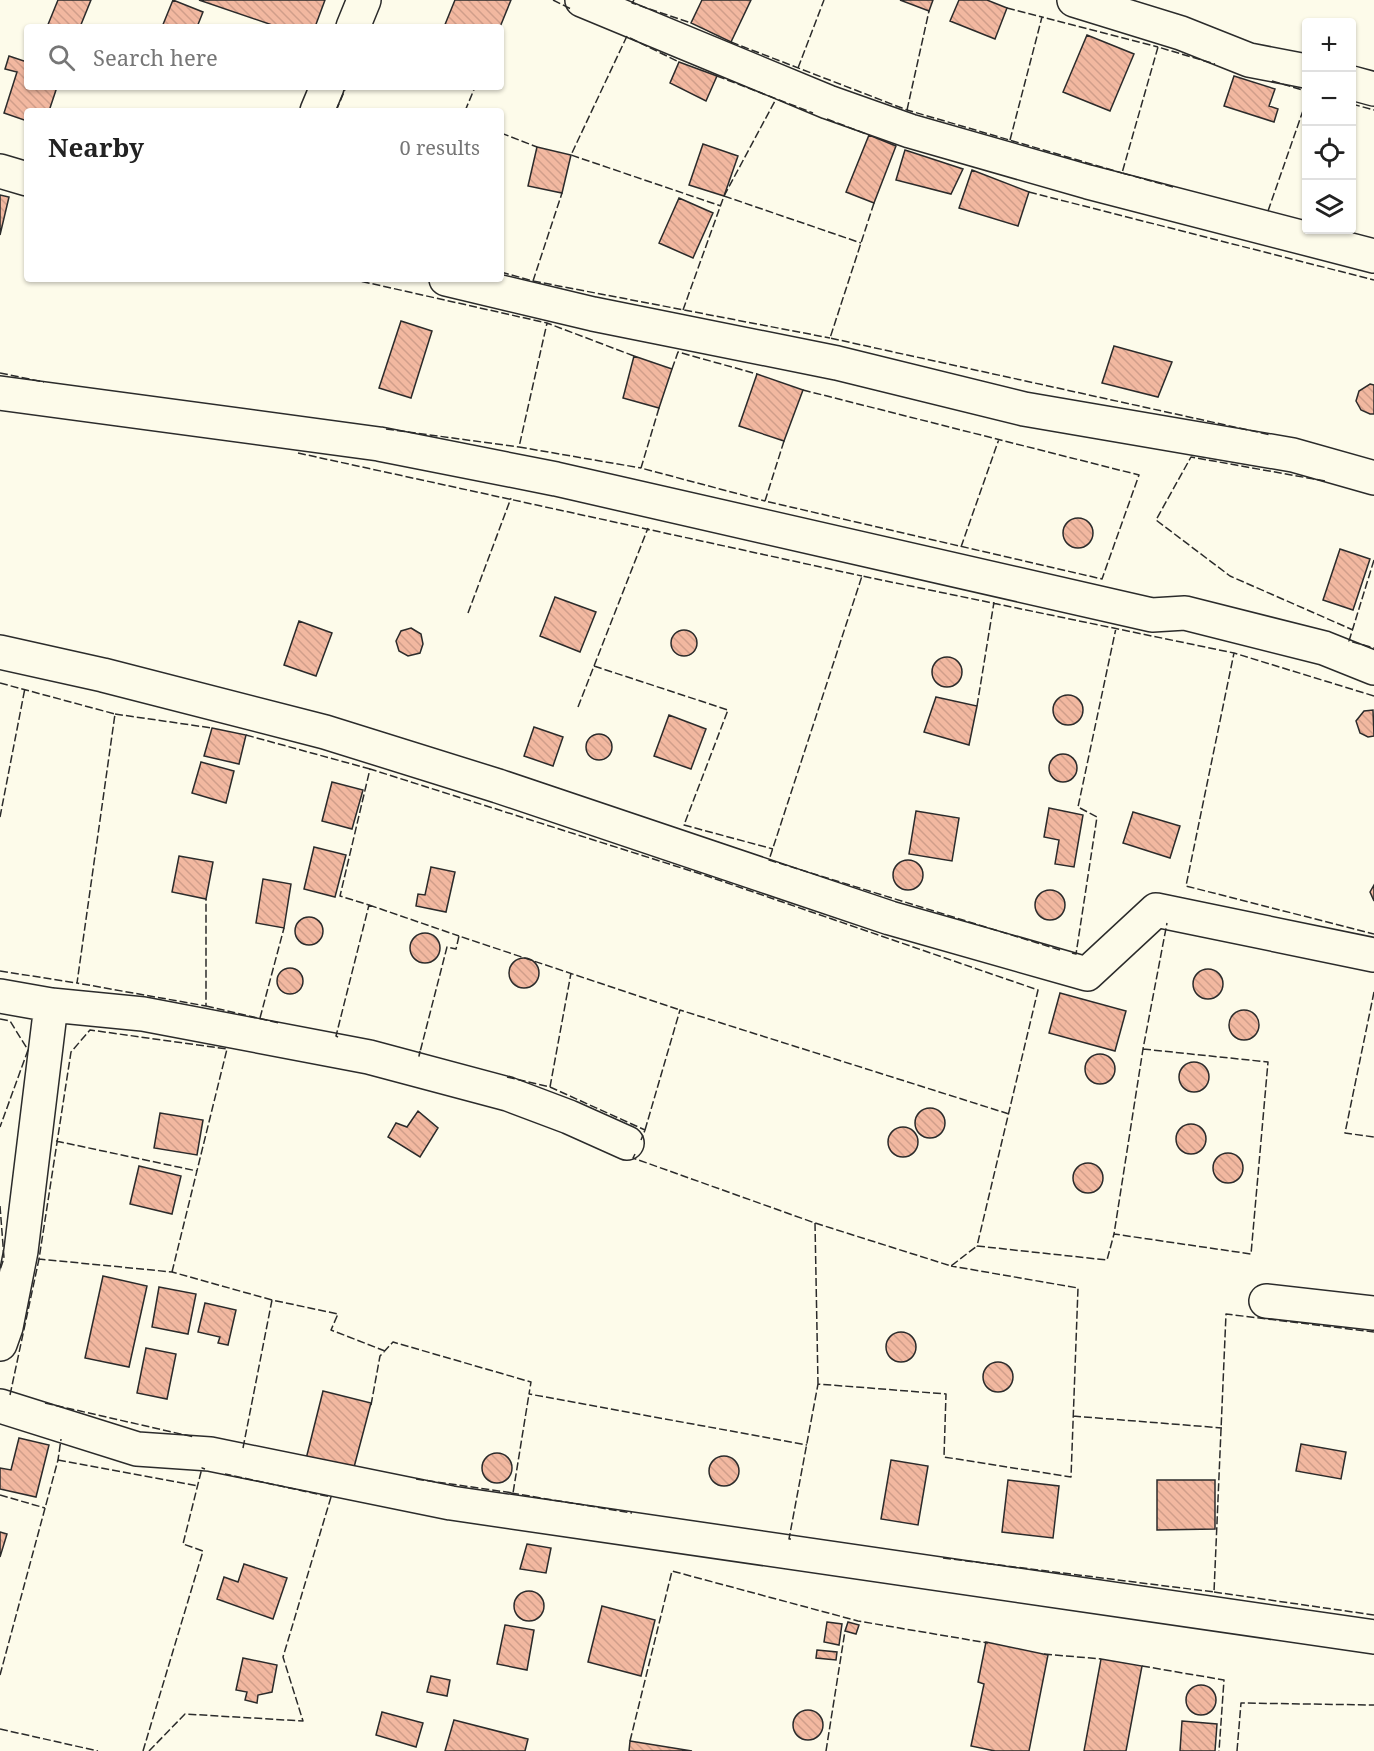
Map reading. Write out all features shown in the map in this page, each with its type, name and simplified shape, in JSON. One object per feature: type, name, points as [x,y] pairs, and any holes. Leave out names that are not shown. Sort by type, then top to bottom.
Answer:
[{"type":"street","points":[[354,24],[364,0]]},
{"type":"street","points":[[582,0],[828,102],[910,131],[1088,182],[1374,256]]},
{"type":"street","points":[[1074,0],[1181,33],[1249,60],[1302,70]]},
{"type":"street","points":[[1356,84],[1374,89]]},
{"type":"street","points":[[318,108],[326,90]]},
{"type":"street","points":[[0,171],[24,178]]},
{"type":"street","points":[[459,282],[594,314],[837,363],[1024,409],[1293,455],[1374,478]]},
{"type":"street","points":[[0,393],[379,444],[545,477],[1152,615],[1185,613],[1324,648],[1374,668]]},
{"type":"street","points":[[0,652],[103,675],[325,732],[509,790],[890,918],[1087,974],[1156,910],[1374,955]]},
{"type":"street","points":[[0,996],[51,1005],[143,1014],[369,1057],[508,1094],[569,1117],[627,1143]]},
{"type":"street","points":[[0,1344],[6,1327],[21,1251],[51,1005]]},
{"type":"street","points":[[1266,1301],[1374,1313]]},
{"type":"street","points":[[0,1406],[137,1449],[210,1454],[451,1503],[1374,1637]]},
{"type":"building","points":[[58,0],[91,0],[81,24],[48,24]]},
{"type":"building","points":[[173,0],[203,12],[198,24],[163,24]]},
{"type":"building","points":[[199,0],[325,0],[316,24],[269,24]]},
{"type":"building","points":[[455,0],[511,0],[501,24],[445,24]]},
{"type":"building","points":[[702,0],[751,0],[731,42],[691,23]]},
{"type":"building","points":[[900,0],[933,0],[929,11]]},
{"type":"building","points":[[959,0],[987,0],[1007,8],[995,39],[950,21]]},
{"type":"building","points":[[1087,35],[1134,54],[1110,111],[1063,92]]},
{"type":"building","points":[[9,56],[24,61],[24,90],[56,90],[50,108],[24,108],[24,120],[4,113],[17,72],[5,69]]},
{"type":"building","points":[[679,62],[717,76],[706,101],[670,83]]},
{"type":"building","points":[[1234,76],[1275,89],[1269,106],[1278,109],[1274,122],[1224,106]]},
{"type":"building","points":[[869,135],[896,146],[874,203],[846,192]]},
{"type":"building","points":[[703,144],[738,156],[724,196],[689,185]]},
{"type":"building","points":[[537,147],[571,155],[562,193],[528,186]]},
{"type":"building","points":[[905,150],[963,169],[951,194],[896,180]]},
{"type":"building","points":[[972,170],[1029,192],[1018,226],[959,208]]},
{"type":"building","points":[[0,195],[9,197],[0,235]]},
{"type":"building","points":[[679,198],[713,213],[693,258],[659,243]]},
{"type":"building","points":[[401,321],[432,331],[411,398],[379,388]]},
{"type":"building","points":[[1114,346],[1172,362],[1158,397],[1102,383]]},
{"type":"building","points":[[634,356],[672,369],[659,408],[623,398]]},
{"type":"building","points":[[757,374],[803,390],[784,441],[739,426]]},
{"type":"building","points":[[1370,384],[1374,385],[1374,414],[1361,410],[1356,401],[1359,391]]},
{"type":"building","points":[[1078,518],[1084,519],[1092,527],[1092,539],[1084,547],[1078,548],[1072,547],[1064,539],[1063,533],[1064,527],[1072,519]]},
{"type":"building","points":[[1340,549],[1370,559],[1353,610],[1323,600]]},
{"type":"building","points":[[555,597],[596,612],[580,652],[540,636]]},
{"type":"building","points":[[299,621],[332,633],[316,676],[284,665]]},
{"type":"building","points":[[411,628],[421,634],[423,644],[420,653],[408,656],[399,651],[396,641],[401,631]]},
{"type":"building","points":[[684,630],[693,634],[697,643],[693,652],[684,656],[675,652],[671,643],[675,634]]},
{"type":"building","points":[[947,657],[953,658],[961,666],[961,678],[953,686],[947,687],[941,686],[933,678],[932,672],[933,666],[941,658]]},
{"type":"building","points":[[1068,695],[1079,699],[1083,710],[1079,721],[1068,725],[1057,721],[1053,710],[1057,699]]},
{"type":"building","points":[[936,697],[977,706],[969,745],[924,732]]},
{"type":"building","points":[[1373,710],[1374,736],[1368,737],[1360,733],[1356,721],[1364,711]]},
{"type":"building","points":[[669,715],[706,729],[691,769],[654,756]]},
{"type":"building","points":[[534,727],[563,737],[553,766],[524,756]]},
{"type":"building","points":[[212,728],[246,735],[239,764],[204,756]]},
{"type":"building","points":[[599,734],[608,738],[612,747],[608,756],[599,760],[590,756],[586,747],[590,738]]},
{"type":"building","points":[[1063,754],[1073,758],[1077,768],[1073,778],[1063,782],[1053,778],[1049,768],[1053,758]]},
{"type":"building","points":[[201,762],[234,771],[226,803],[192,793]]},
{"type":"building","points":[[332,782],[363,790],[352,829],[322,821]]},
{"type":"building","points":[[1049,808],[1083,815],[1074,867],[1055,864],[1059,840],[1044,837]]},
{"type":"building","points":[[916,811],[959,818],[952,861],[909,854]]},
{"type":"building","points":[[1133,812],[1180,826],[1170,858],[1123,843]]},
{"type":"building","points":[[314,847],[346,855],[335,897],[304,889]]},
{"type":"building","points":[[179,856],[213,862],[206,899],[172,892]]},
{"type":"building","points":[[908,860],[914,861],[922,869],[922,881],[914,889],[908,890],[902,889],[894,881],[893,875],[894,869],[902,861]]},
{"type":"building","points":[[431,867],[455,872],[446,912],[416,906],[418,894],[425,895]]},
{"type":"building","points":[[263,879],[291,884],[284,928],[256,923]]},
{"type":"building","points":[[1374,885],[1374,901],[1370,892]]},
{"type":"building","points":[[1050,890],[1056,891],[1064,899],[1064,911],[1056,919],[1050,920],[1044,919],[1036,911],[1035,905],[1036,899],[1044,891]]},
{"type":"building","points":[[309,917],[319,921],[323,931],[319,941],[309,945],[299,941],[295,931],[299,921]]},
{"type":"building","points":[[425,933],[431,934],[439,942],[439,954],[431,962],[425,963],[419,962],[411,954],[410,948],[411,942],[419,934]]},
{"type":"building","points":[[524,958],[530,959],[538,967],[538,979],[530,987],[524,988],[518,987],[510,979],[509,973],[510,967],[518,959]]},
{"type":"building","points":[[290,968],[299,972],[303,981],[299,990],[290,994],[281,990],[277,981],[281,972]]},
{"type":"building","points":[[1208,969],[1214,970],[1222,978],[1222,990],[1214,998],[1208,999],[1202,998],[1194,990],[1193,984],[1194,978],[1202,970]]},
{"type":"building","points":[[1060,993],[1126,1011],[1115,1051],[1049,1033]]},
{"type":"building","points":[[1244,1010],[1250,1011],[1258,1019],[1258,1031],[1250,1039],[1244,1040],[1238,1039],[1230,1031],[1229,1025],[1230,1019],[1238,1011]]},
{"type":"building","points":[[1100,1054],[1106,1055],[1114,1063],[1114,1075],[1106,1083],[1100,1084],[1094,1083],[1086,1075],[1085,1069],[1086,1063],[1094,1055]]},
{"type":"building","points":[[1194,1062],[1200,1063],[1208,1071],[1208,1083],[1200,1091],[1194,1092],[1188,1091],[1180,1083],[1179,1077],[1180,1071],[1188,1063]]},
{"type":"building","points":[[930,1108],[936,1109],[944,1117],[944,1129],[936,1137],[930,1138],[924,1137],[916,1129],[915,1123],[916,1117],[924,1109]]},
{"type":"building","points":[[418,1111],[438,1128],[420,1157],[388,1137],[396,1123],[407,1127]]},
{"type":"building","points":[[160,1113],[203,1120],[197,1155],[154,1148]]},
{"type":"building","points":[[1191,1124],[1197,1125],[1205,1133],[1205,1145],[1197,1153],[1191,1154],[1185,1153],[1177,1145],[1176,1139],[1177,1133],[1185,1125]]},
{"type":"building","points":[[903,1127],[909,1128],[917,1136],[917,1148],[909,1156],[903,1157],[897,1156],[889,1148],[888,1142],[889,1136],[897,1128]]},
{"type":"building","points":[[1228,1153],[1234,1154],[1242,1162],[1242,1174],[1234,1182],[1228,1183],[1222,1182],[1214,1174],[1213,1168],[1214,1162],[1222,1154]]},
{"type":"building","points":[[1088,1163],[1094,1164],[1102,1172],[1102,1184],[1094,1192],[1088,1193],[1082,1192],[1074,1184],[1073,1178],[1074,1172],[1082,1164]]},
{"type":"building","points":[[139,1166],[181,1176],[172,1214],[130,1204]]},
{"type":"building","points":[[103,1276],[147,1286],[129,1367],[85,1358]]},
{"type":"building","points":[[159,1287],[196,1294],[188,1334],[152,1327]]},
{"type":"building","points":[[205,1303],[236,1310],[228,1345],[218,1343],[220,1337],[198,1332]]},
{"type":"building","points":[[901,1332],[907,1333],[915,1341],[915,1353],[907,1361],[901,1362],[895,1361],[887,1353],[886,1347],[887,1341],[895,1333]]},
{"type":"building","points":[[146,1348],[176,1354],[167,1399],[137,1393]]},
{"type":"building","points":[[998,1362],[1004,1363],[1012,1371],[1012,1383],[1004,1391],[998,1392],[992,1391],[984,1383],[983,1377],[984,1371],[992,1363]]},
{"type":"building","points":[[323,1391],[371,1403],[353,1471],[306,1459]]},
{"type":"building","points":[[19,1438],[49,1445],[36,1497],[0,1489],[0,1468],[11,1470]]},
{"type":"building","points":[[1301,1444],[1346,1452],[1341,1479],[1296,1471]]},
{"type":"building","points":[[497,1453],[503,1454],[511,1462],[511,1474],[503,1482],[497,1483],[491,1482],[483,1474],[482,1468],[483,1462],[491,1454]]},
{"type":"building","points":[[724,1456],[730,1457],[738,1465],[738,1477],[730,1485],[724,1486],[718,1485],[710,1477],[709,1471],[710,1465],[718,1457]]},
{"type":"building","points":[[891,1460],[928,1466],[918,1525],[881,1519]]},
{"type":"building","points":[[1008,1480],[1059,1486],[1053,1538],[1002,1532]]},
{"type":"building","points":[[1157,1480],[1215,1480],[1215,1529],[1157,1530]]},
{"type":"building","points":[[0,1532],[7,1534],[0,1557]]},
{"type":"building","points":[[527,1544],[551,1548],[546,1573],[520,1569]]},
{"type":"building","points":[[244,1564],[287,1578],[273,1619],[217,1599],[224,1577],[238,1582]]},
{"type":"building","points":[[529,1591],[535,1592],[543,1600],[543,1612],[535,1620],[529,1621],[523,1620],[515,1612],[514,1606],[515,1600],[523,1592]]},
{"type":"building","points":[[602,1606],[655,1620],[641,1676],[588,1662]]},
{"type":"building","points":[[827,1622],[842,1624],[839,1645],[824,1642]]},
{"type":"building","points":[[848,1622],[859,1625],[856,1634],[845,1631]]},
{"type":"building","points":[[505,1625],[534,1630],[527,1670],[497,1664]]},
{"type":"building","points":[[986,1642],[1048,1655],[1029,1751],[995,1751],[971,1746],[984,1684],[978,1682]]},
{"type":"building","points":[[817,1650],[837,1652],[836,1660],[816,1658]]},
{"type":"building","points":[[243,1658],[277,1665],[272,1692],[258,1695],[257,1703],[245,1700],[247,1692],[236,1690]]},
{"type":"building","points":[[1101,1659],[1142,1666],[1126,1751],[1084,1751]]},
{"type":"building","points":[[431,1676],[450,1680],[447,1696],[427,1692]]},
{"type":"building","points":[[1201,1685],[1207,1686],[1215,1694],[1215,1706],[1207,1714],[1201,1715],[1195,1714],[1187,1706],[1186,1700],[1187,1694],[1195,1686]]},
{"type":"building","points":[[808,1710],[814,1711],[822,1719],[822,1731],[814,1739],[808,1740],[802,1739],[794,1731],[793,1725],[794,1719],[802,1711]]},
{"type":"building","points":[[382,1712],[423,1723],[416,1747],[376,1735]]},
{"type":"building","points":[[454,1720],[528,1739],[525,1751],[445,1751]]},
{"type":"building","points":[[1182,1721],[1217,1724],[1215,1751],[1180,1751]]},
{"type":"building","points":[[630,1741],[692,1751],[629,1751]]},
{"type":"fence","points":[[553,0],[571,9]]},
{"type":"fence","points":[[634,0],[632,3],[691,23]]},
{"type":"fence","points":[[798,68],[824,0]]},
{"type":"fence","points":[[1007,8],[1042,17]]},
{"type":"fence","points":[[907,110],[929,11]]},
{"type":"fence","points":[[1010,140],[1042,17],[1158,47]]},
{"type":"fence","points":[[627,36],[571,155],[721,206]]},
{"type":"fence","points":[[630,38],[679,62]]},
{"type":"fence","points":[[731,42],[907,110],[1122,173]]},
{"type":"fence","points":[[1173,187],[1122,173],[1158,47],[1215,64]]},
{"type":"fence","points":[[717,76],[813,113]]},
{"type":"fence","points":[[1272,81],[1302,90]]},
{"type":"fence","points":[[337,108],[345,90]]},
{"type":"fence","points":[[466,108],[474,90]]},
{"type":"fence","points":[[683,310],[724,196],[776,99]]},
{"type":"fence","points":[[1356,105],[1374,110]]},
{"type":"fence","points":[[1268,211],[1302,113]]},
{"type":"fence","points":[[827,119],[869,135]]},
{"type":"fence","points":[[504,134],[537,147]]},
{"type":"fence","points":[[1029,192],[1374,280]]},
{"type":"fence","points":[[504,273],[533,281],[562,193]]},
{"type":"fence","points":[[724,196],[861,243]]},
{"type":"fence","points":[[874,203],[830,338],[1271,435]]},
{"type":"fence","points":[[533,281],[830,338]]},
{"type":"fence","points":[[364,282],[547,323]]},
{"type":"fence","points":[[634,356],[547,323],[519,447],[641,468]]},
{"type":"fence","points":[[672,369],[678,352],[757,374]]},
{"type":"fence","points":[[0,373],[44,382]]},
{"type":"fence","points":[[784,441],[765,501],[1102,579],[1139,475],[803,390]]},
{"type":"fence","points":[[659,408],[641,468],[765,501]]},
{"type":"fence","points":[[386,429],[519,447]]},
{"type":"fence","points":[[961,547],[999,439]]},
{"type":"fence","points":[[298,453],[862,576]]},
{"type":"fence","points":[[1325,481],[1191,457],[1156,520],[1230,576],[1353,630]]},
{"type":"fence","points":[[468,613],[511,498]]},
{"type":"fence","points":[[578,707],[648,528]]},
{"type":"fence","points":[[1374,560],[1349,641],[1374,648]]},
{"type":"fence","points":[[1060,950],[769,860],[862,576],[1234,653]]},
{"type":"fence","points":[[977,706],[994,602]]},
{"type":"fence","points":[[1072,953],[1076,954],[1097,817],[1078,807],[1116,628]]},
{"type":"fence","points":[[1374,696],[1234,653],[1186,886],[1374,934]]},
{"type":"fence","points":[[594,666],[728,710],[684,825],[773,849]]},
{"type":"fence","points":[[0,683],[115,714],[77,983],[206,1006],[206,899]]},
{"type":"fence","points":[[0,817],[25,688]]},
{"type":"fence","points":[[115,714],[212,728]]},
{"type":"fence","points":[[246,735],[370,769]]},
{"type":"fence","points":[[338,1037],[336,1036],[369,905],[340,896],[370,769],[707,876],[1038,990],[977,1246],[1107,1260],[1114,1234]]},
{"type":"fence","points":[[369,905],[459,936]]},
{"type":"fence","points":[[1143,1049],[1268,1062],[1251,1254],[1114,1234],[1143,1049],[1167,923]]},
{"type":"fence","points":[[260,1018],[284,928]]},
{"type":"fence","points":[[420,1051],[419,1056],[447,947],[456,949],[459,936],[680,1010]]},
{"type":"fence","points":[[0,971],[77,983]]},
{"type":"fence","points":[[550,1087],[571,973]]},
{"type":"fence","points":[[1374,992],[1345,1133],[1374,1137]]},
{"type":"fence","points":[[206,1006],[279,1023]]},
{"type":"fence","points":[[645,1130],[680,1010],[1009,1114]]},
{"type":"fence","points":[[0,1019],[10,1021],[28,1050],[0,1127]]},
{"type":"fence","points":[[172,1272],[227,1049],[90,1030],[71,1052],[39,1259],[172,1272],[272,1300]]},
{"type":"fence","points":[[507,1077],[550,1087],[645,1130],[641,1140]]},
{"type":"fence","points":[[56,1141],[197,1171]]},
{"type":"fence","points":[[635,1154],[633,1158],[815,1223],[951,1266],[977,1246]]},
{"type":"fence","points":[[0,1206],[4,1258],[0,1270]]},
{"type":"fence","points":[[815,1223],[818,1384]]},
{"type":"fence","points":[[10,1395],[39,1259]]},
{"type":"fence","points":[[791,1539],[789,1539],[818,1384],[946,1394],[944,1457],[1071,1477],[1078,1288],[951,1266]]},
{"type":"fence","points":[[243,1448],[272,1300],[338,1314],[331,1330],[385,1351]]},
{"type":"fence","points":[[943,1558],[1214,1592],[1226,1314],[1374,1332]]},
{"type":"fence","points":[[371,1405],[380,1356],[393,1342],[531,1382],[529,1394],[807,1445]]},
{"type":"fence","points":[[416,1479],[513,1493],[529,1394]]},
{"type":"fence","points":[[45,1403],[194,1437]]},
{"type":"fence","points":[[1073,1416],[1222,1428]]},
{"type":"fence","points":[[0,1675],[58,1460],[61,1439]]},
{"type":"fence","points":[[58,1460],[198,1486]]},
{"type":"fence","points":[[143,1751],[203,1551],[183,1544],[202,1468],[205,1469]]},
{"type":"fence","points":[[149,1751],[185,1714],[303,1721],[283,1657],[331,1497],[225,1474]]},
{"type":"fence","points":[[511,1493],[632,1513]]},
{"type":"fence","points":[[0,1495],[45,1508]]},
{"type":"fence","points":[[630,1741],[672,1571],[858,1621],[988,1643]]},
{"type":"fence","points":[[1214,1592],[1374,1615]]},
{"type":"fence","points":[[826,1751],[845,1631]]},
{"type":"fence","points":[[1044,1654],[1101,1659]]},
{"type":"fence","points":[[1142,1666],[1224,1680],[1219,1751]]},
{"type":"fence","points":[[1237,1751],[1241,1703],[1374,1705]]},
{"type":"fence","points":[[0,1729],[98,1751]]}]
